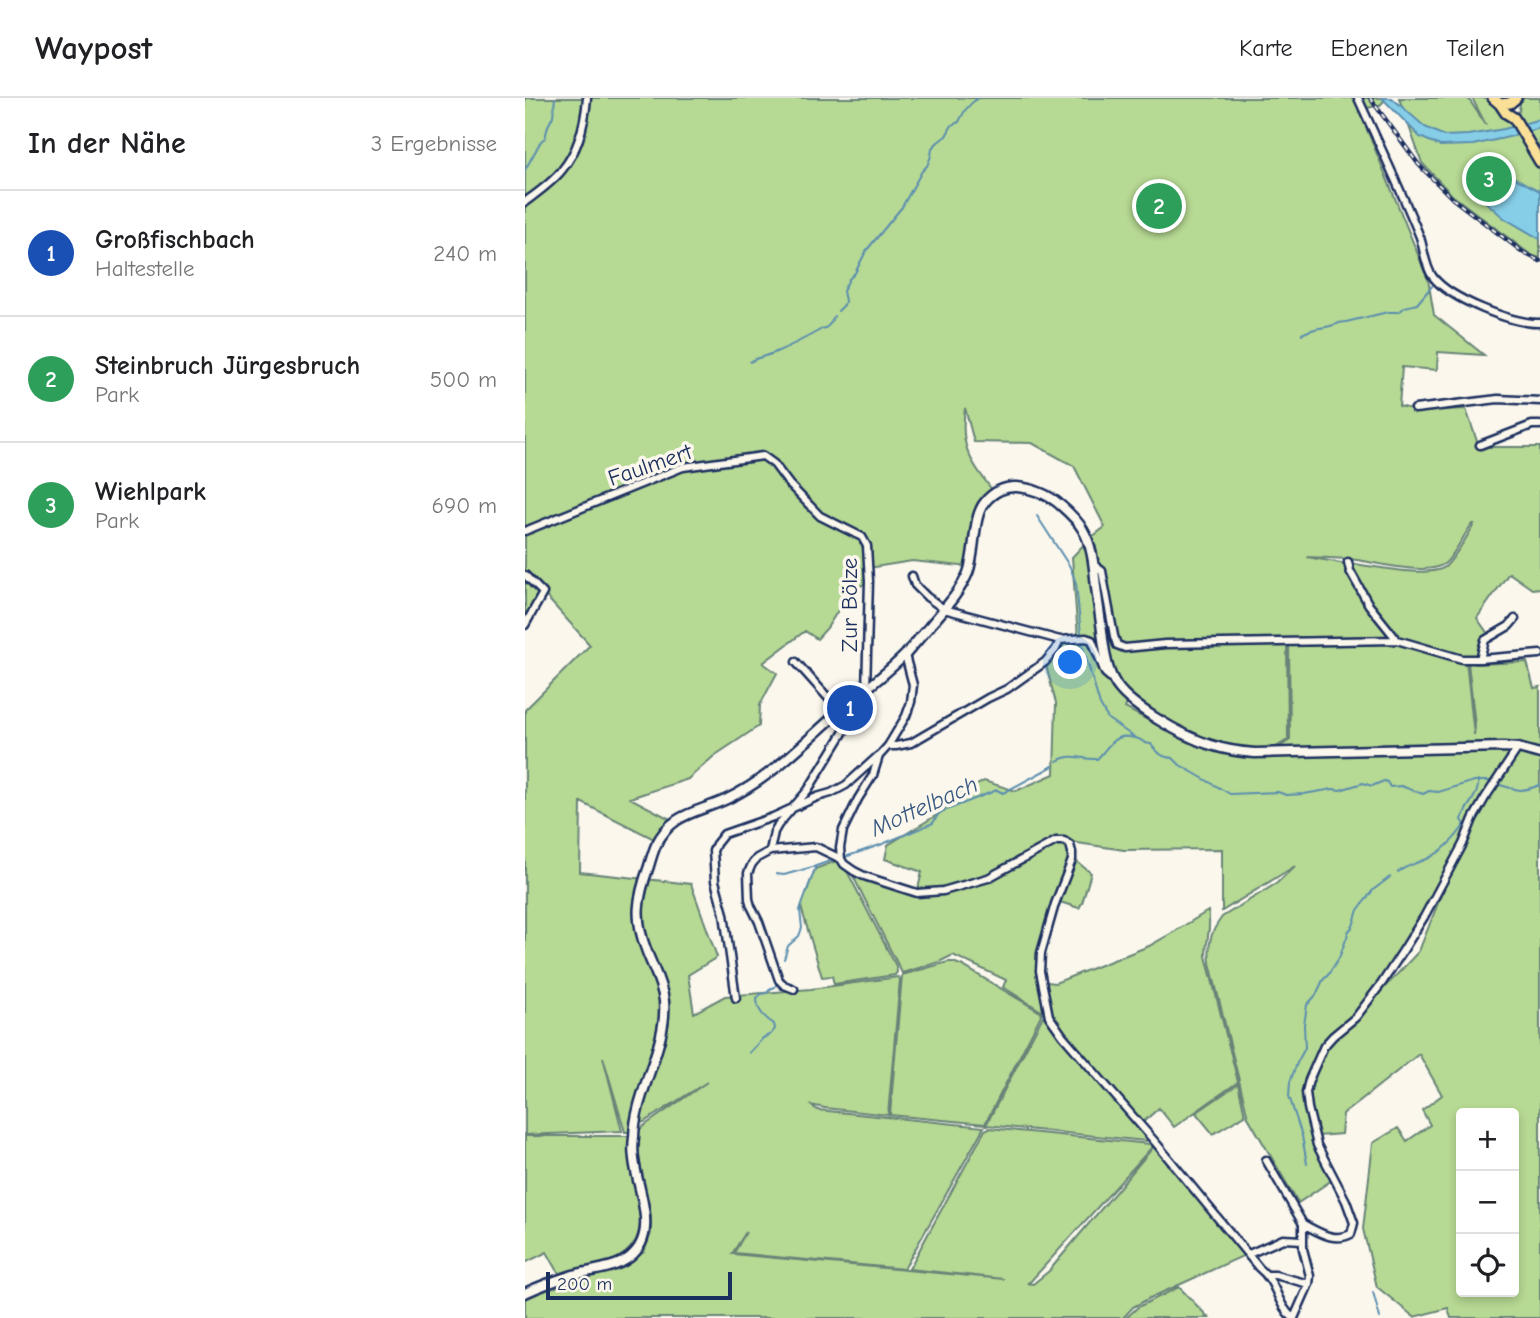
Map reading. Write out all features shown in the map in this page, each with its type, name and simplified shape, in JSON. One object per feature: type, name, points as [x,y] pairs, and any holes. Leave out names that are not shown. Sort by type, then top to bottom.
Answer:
[{"type":"main road","points":[[1497,101],[1510,103],[1515,99]]},
{"type":"main road","points":[[1514,118],[1515,99]]},
{"type":"main road","points":[[1497,101],[1506,113],[1514,118],[1540,162]]},
{"type":"main road","points":[[527,1289],[629,1258],[642,1241],[645,1219],[634,1160],[633,1134],[663,1026],[664,1001],[662,988],[639,932],[637,916],[644,880],[655,847],[664,831],[674,821],[732,797],[753,783],[795,752],[905,655],[952,600],[966,577],[972,559],[978,516],[985,502],[1004,488],[1031,489],[1051,498],[1070,513],[1084,530],[1094,565],[1105,653],[1112,679],[1121,692],[1137,705],[1208,744],[1232,751],[1277,753],[1503,747],[1540,754]]},
{"type":"street","points":[[525,202],[562,170],[571,156],[584,122],[587,98]]},
{"type":"street","points":[[1358,98],[1421,240],[1431,275],[1440,284],[1491,314],[1540,325]]},
{"type":"street","points":[[1415,409],[1498,399],[1540,401]]},
{"type":"street","points":[[1480,445],[1532,425],[1540,425]]},
{"type":"street","name":"Faulmert","points":[[525,531],[683,467],[763,456],[820,516],[848,529]]},
{"type":"street","name":"Zur Bölze","points":[[848,529],[862,537],[867,547],[869,581],[866,690]]},
{"type":"street","points":[[1348,562],[1350,571],[1370,605],[1397,640]]},
{"type":"street","points":[[1094,565],[1102,570],[1117,645],[1125,648],[1165,644],[1397,640],[1462,659],[1540,654]]},
{"type":"street","points":[[525,575],[543,593],[525,625]]},
{"type":"street","points":[[912,576],[915,585],[944,609],[1060,640],[1093,640],[1105,673],[1112,679]]},
{"type":"street","points":[[1480,659],[1485,640],[1515,620]]},
{"type":"street","points":[[888,746],[911,743],[1007,689],[1045,662],[1060,640]]},
{"type":"street","points":[[736,998],[724,914],[715,881],[713,851],[716,844],[724,834],[846,785],[879,756],[907,716],[911,702],[913,685],[905,655]]},
{"type":"street","points":[[796,662],[840,711]]},
{"type":"street","points":[[770,851],[774,831],[808,790],[855,715],[866,690]]},
{"type":"street","points":[[1303,1224],[1327,1236],[1343,1238],[1351,1234],[1354,1223],[1346,1200],[1317,1144],[1308,1108],[1308,1080],[1324,1046],[1356,1017],[1404,949],[1463,844],[1473,819],[1518,748]]},
{"type":"street","points":[[879,756],[873,775],[842,830],[841,859],[843,864],[854,871],[917,893],[943,891],[988,878],[1056,841],[1064,841],[1070,845],[1072,860],[1055,904],[1041,953],[1040,971],[1049,1016],[1259,1268],[1268,1275],[1288,1314],[1294,1318],[1310,1284],[1303,1249],[1303,1224],[1266,1160]]},
{"type":"street","points":[[793,989],[779,980],[751,906],[748,873],[757,858],[770,851],[816,846],[841,859]]},
{"type":"street","points":[[1248,1254],[1283,1239],[1303,1240]]},
{"type":"street","points":[[1268,1275],[1310,1284]]},
{"type":"green space","points":[[525,98],[1387,98],[1380,105],[1359,110],[1428,279],[1434,315],[1484,355],[1438,352],[1437,370],[1402,367],[1399,406],[1419,411],[1466,409],[1479,447],[1540,447],[1540,588],[1532,589],[1509,573],[1477,618],[1488,634],[1483,639],[1476,657],[1469,657],[1422,647],[1396,637],[1371,605],[1352,568],[1354,564],[1416,572],[1439,570],[1453,557],[1474,524],[1444,564],[1426,569],[1307,557],[1346,566],[1365,601],[1389,634],[1387,639],[1184,642],[1180,645],[1287,644],[1288,740],[1269,750],[1232,748],[1178,727],[1130,696],[1125,708],[1178,736],[1214,751],[1242,755],[1483,750],[1525,754],[1540,759],[1540,1318],[1451,1318],[1448,1308],[1414,1317],[1377,1287],[1363,1229],[1373,1143],[1398,1128],[1407,1141],[1430,1125],[1422,1110],[1442,1095],[1419,1054],[1343,1114],[1341,1134],[1318,1136],[1309,1099],[1309,1087],[1326,1045],[1359,1016],[1375,994],[1419,951],[1454,863],[1368,1000],[1318,1048],[1308,1079],[1307,1109],[1313,1137],[1332,1180],[1298,1203],[1248,1117],[1209,950],[1212,933],[1222,917],[1277,883],[1295,866],[1222,911],[1222,849],[1124,850],[1056,841],[1041,849],[1058,844],[1067,845],[1070,855],[1042,938],[1038,966],[1043,1012],[1003,987],[1006,980],[953,955],[902,973],[852,874],[920,896],[959,891],[997,878],[1001,872],[943,891],[917,893],[922,872],[885,859],[888,845],[940,813],[954,798],[984,781],[1016,791],[1054,774],[1056,703],[1045,662],[1060,640],[1078,638],[1072,557],[1105,527],[1074,466],[1032,443],[974,442],[965,408],[964,435],[969,455],[995,494],[981,510],[970,567],[912,561],[868,568],[869,581],[849,593],[817,639],[805,631],[763,663],[777,673],[760,705],[759,726],[714,756],[688,779],[630,798],[674,821],[658,841],[581,802],[580,872],[691,884],[717,957],[688,975],[694,1013],[725,996],[811,989],[898,977],[900,979],[888,1115],[810,1105],[818,1110],[984,1127],[904,1269],[734,1253],[746,1232],[732,1254],[1004,1279],[909,1269],[985,1130],[989,1128],[1153,1146],[1027,1283],[1033,1284],[1049,1271],[1155,1145],[1245,1255],[1150,1298],[1133,1307],[1123,1318],[525,1318],[525,1298],[557,1285],[616,1269],[644,1252],[651,1233],[651,1215],[639,1159],[638,1134],[641,1128],[707,1082],[644,1122],[640,1123],[636,1116],[631,1121],[630,1132],[625,1132],[603,1057],[622,1131],[525,1135],[525,710],[590,645],[543,593],[525,625]]},
{"type":"green space","points":[[1399,98],[1468,98],[1486,125],[1472,98],[1489,98],[1504,119],[1519,111],[1524,98],[1540,98],[1540,258],[1531,255],[1452,195],[1422,163]]},
{"type":"green space","points":[[1289,643],[1399,643],[1466,661],[1474,735],[1468,662],[1527,662],[1534,688],[1540,687],[1540,749],[1518,743],[1492,742],[1275,750],[1290,740]]},
{"type":"green space","points":[[836,861],[847,871],[896,966],[895,975],[834,984],[832,976],[822,977],[801,907],[815,869]]},
{"type":"green space","points":[[1076,861],[1091,873],[1079,908],[1060,902]]},
{"type":"green space","points":[[1208,911],[1206,956],[1238,1082],[1174,1127],[1159,1108],[1142,1123],[1050,1014],[1044,986],[1048,982],[1055,983],[1149,946]]},
{"type":"green space","points":[[948,962],[963,966],[1042,1013],[985,1124],[890,1115],[902,975]]},
{"type":"green space","points":[[1043,1016],[1047,1017],[1149,1139],[1146,1141],[986,1125]]},
{"type":"green space","points":[[1238,1084],[1245,1115],[1213,1134],[1196,1113]]},
{"type":"green space","points":[[525,1136],[629,1136],[629,1161],[638,1200],[640,1225],[632,1246],[622,1255],[609,1262],[560,1275],[547,1252],[525,1263]]},
{"type":"green space","points":[[1179,1287],[1209,1318],[1126,1318],[1138,1307]]},
{"type":"water","points":[[1382,98],[1392,98],[1425,127],[1444,136],[1504,129],[1540,119],[1540,128],[1473,145],[1440,146],[1420,137]]},
{"type":"water","points":[[1515,178],[1540,191],[1540,239],[1504,218],[1475,193],[1480,179],[1488,185]]},
{"type":"waterway","points":[[525,170],[545,138],[553,116],[555,98]]},
{"type":"waterway","points":[[838,311],[844,305],[843,291],[849,279],[866,251],[902,207],[927,166],[932,148],[946,136],[952,125],[959,122],[967,108],[978,98]]},
{"type":"waterway","points":[[1302,334],[1388,312],[1399,312],[1405,307],[1417,304],[1432,286]]},
{"type":"waterway","points":[[750,362],[788,347],[826,327],[834,316]]},
{"type":"waterway","points":[[1037,516],[1070,567],[1076,583],[1081,634]]},
{"type":"waterway","points":[[1082,644],[1100,705],[1108,719],[1134,737]]},
{"type":"waterway","name":"Mottelbach","points":[[1057,761],[1072,757],[1097,759],[1114,740],[1123,737],[1136,738],[1151,744],[1160,754],[1173,758],[1180,765],[1230,794],[1304,794],[1340,790],[1363,783],[1372,786],[1384,781],[1390,787],[1401,786],[1423,794],[1474,781],[1490,781]]},
{"type":"waterway","name":"Mottelbach","points":[[845,857],[933,823],[939,813],[997,790],[1003,793],[1053,766]]},
{"type":"waterway","points":[[1398,872],[1435,855],[1453,839],[1465,824],[1462,820],[1475,796],[1478,780]]},
{"type":"waterway","name":"Mottelbach","points":[[1500,785],[1520,790],[1540,785]]},
{"type":"waterway","name":"Mottelbach","points":[[784,959],[788,946],[799,936],[802,928],[800,910],[816,866],[833,860]]},
{"type":"waterway","points":[[776,874],[784,875],[816,866]]},
{"type":"waterway","points":[[1307,1164],[1302,1136],[1289,1096],[1290,1082],[1305,1048],[1307,1005],[1339,958],[1358,910],[1373,890],[1390,877]]},
{"type":"waterway","points":[[749,1053],[775,1029],[774,1024],[760,1010],[757,998],[777,983]]},
{"type":"waterway","points":[[1373,1292],[1380,1318]]},
{"type":"railway","points":[[1370,98],[1419,165],[1453,199],[1524,253],[1540,261]]},
{"type":"place","name":"Wiehlpark","points":[[1489,179]]},
{"type":"place","name":"Steinbruch Jürgesbruch","points":[[1159,206]]},
{"type":"place","name":"Großfischbach","points":[[850,708]]}]
